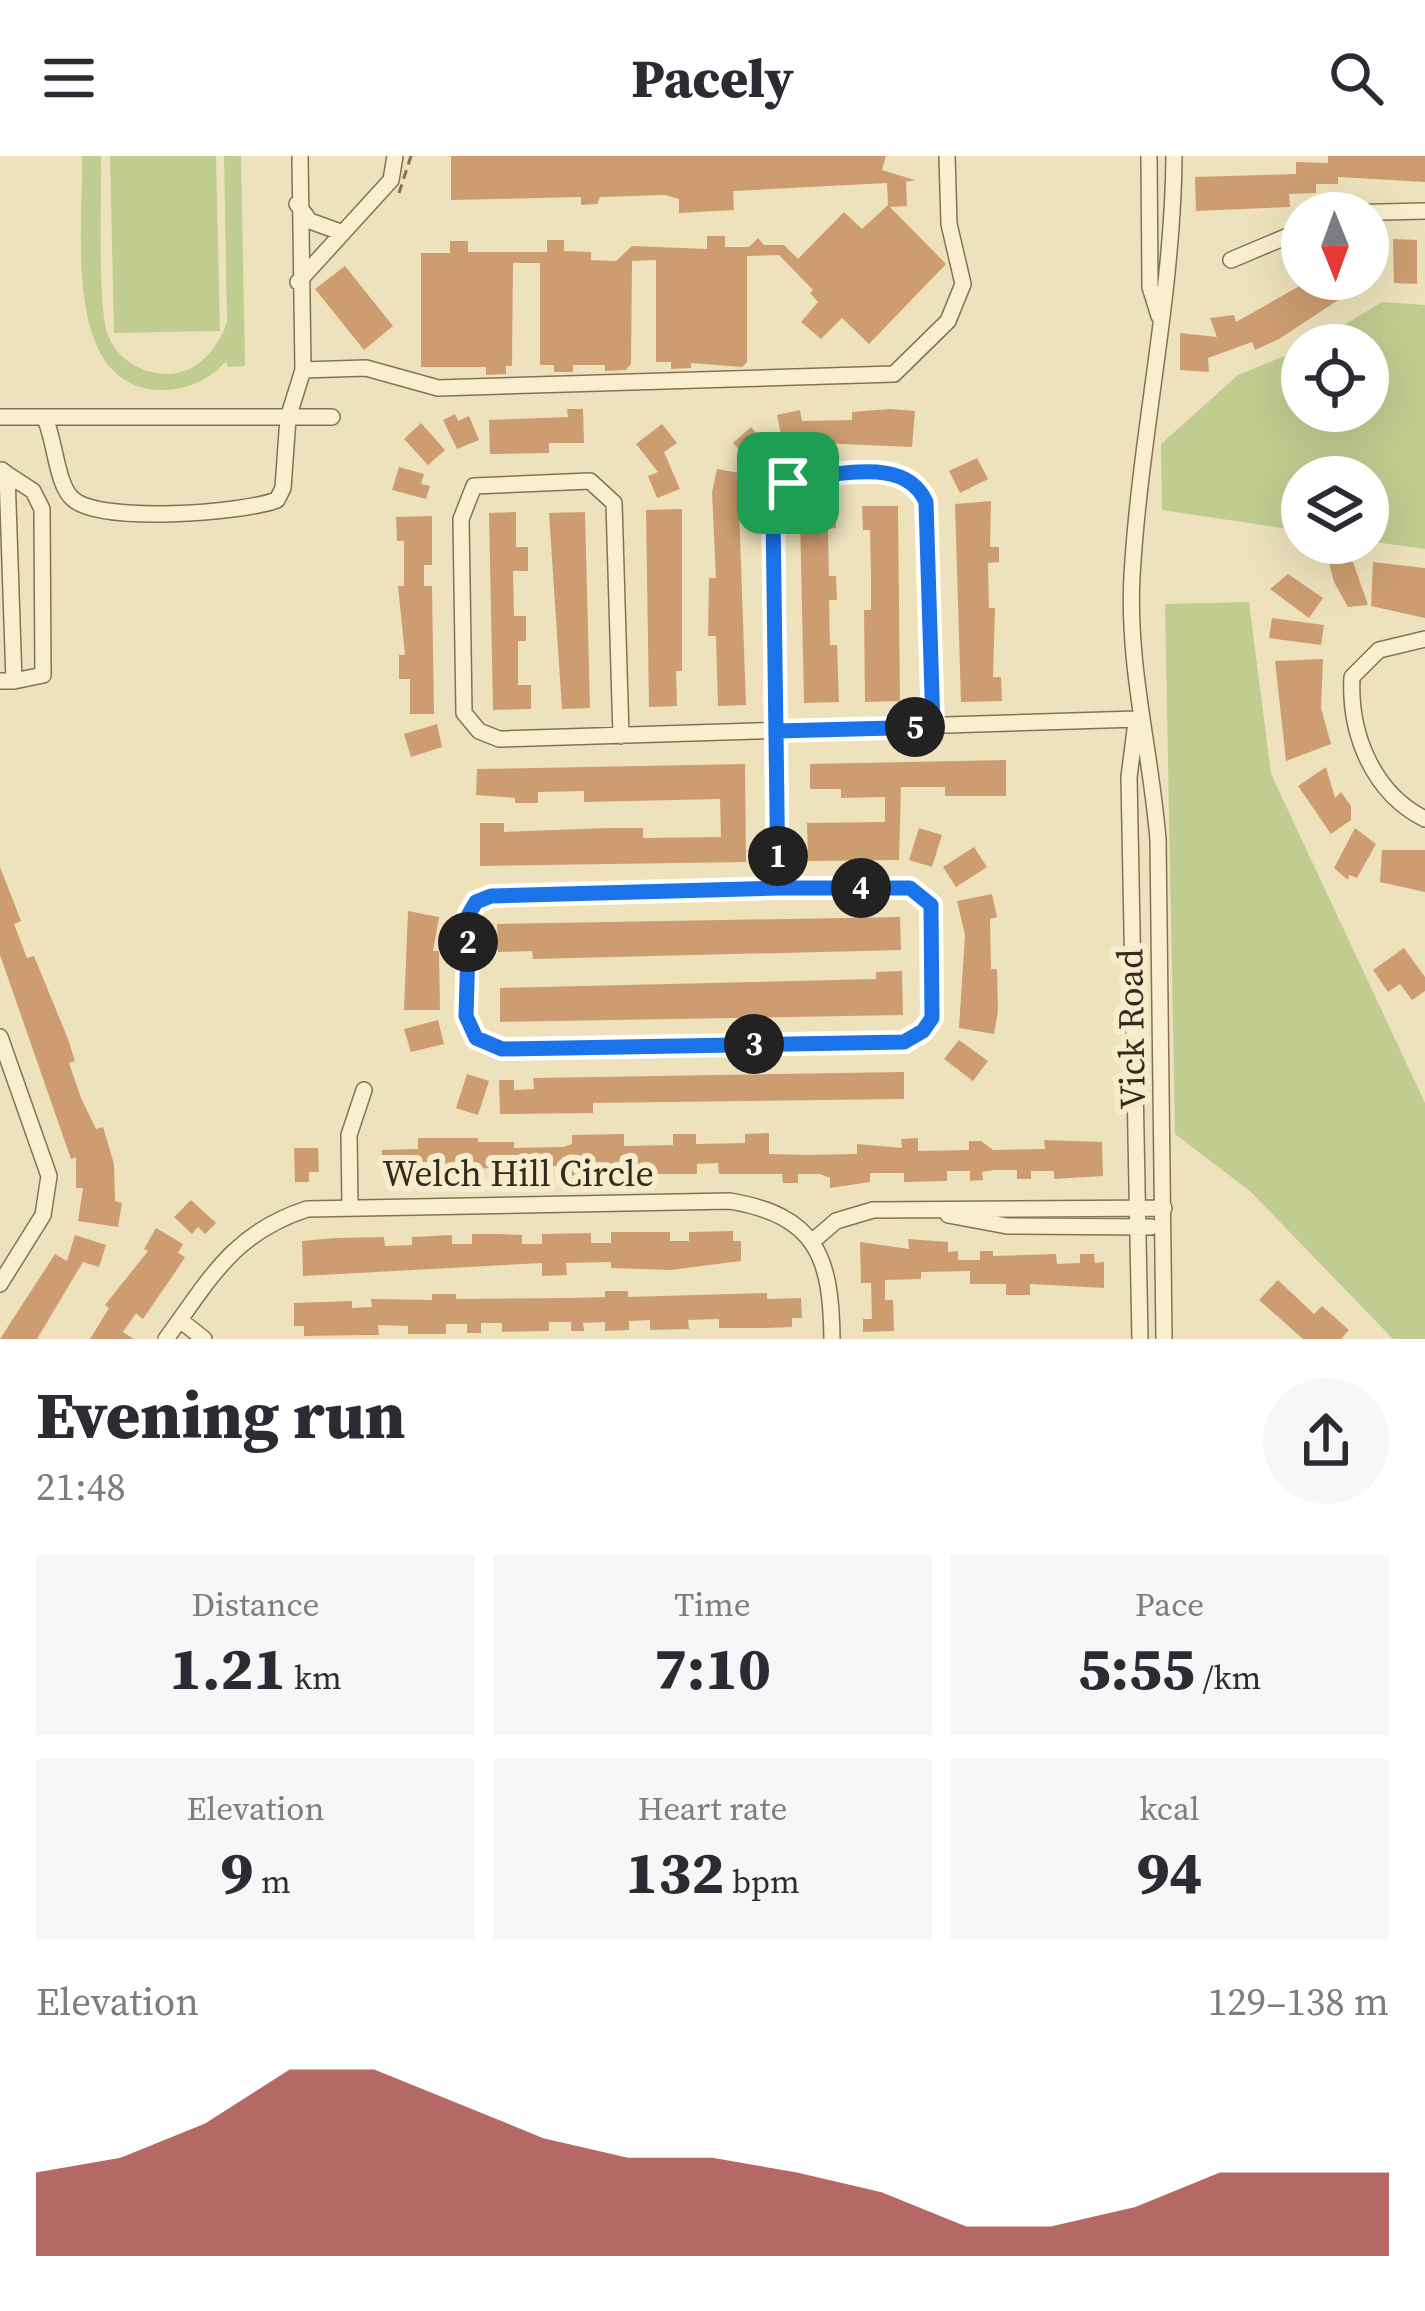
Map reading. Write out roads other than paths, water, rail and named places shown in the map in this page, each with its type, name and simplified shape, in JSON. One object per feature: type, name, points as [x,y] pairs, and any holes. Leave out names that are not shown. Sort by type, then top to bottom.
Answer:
[{"type":"street","points":[[46,421],[59,452],[62,486],[73,500],[94,511],[128,514],[277,500],[284,488],[288,418],[303,370],[299,156]]},
{"type":"street","points":[[298,283],[391,181],[395,156]]},
{"type":"street","points":[[303,370],[366,368],[438,388],[894,374],[948,321],[963,284],[949,224],[947,156]]},
{"type":"street","name":"Vick Road","points":[[1148,156],[1150,286],[1159,320]]},
{"type":"street","name":"Vick Road","points":[[1140,1339],[1129,777],[1137,719],[1132,575],[1159,320],[1169,268],[1174,156]]},
{"type":"street","points":[[297,204],[310,221],[343,233]]},
{"type":"street","points":[[1389,212],[1425,211]]},
{"type":"street","points":[[1231,260],[1281,239]]},
{"type":"street","points":[[0,417],[46,421],[332,417]]},
{"type":"street","points":[[4,471],[33,491],[42,509],[43,675],[7,681],[4,471]]},
{"type":"street","points":[[778,888],[773,511],[778,492],[802,477],[899,472],[917,482],[926,502],[933,727]]},
{"type":"street","points":[[621,736],[614,503],[590,481],[474,486],[461,519],[464,712],[479,731],[499,740],[933,727],[1137,719]]},
{"type":"street","points":[[1425,638],[1379,650],[1352,677],[1350,710],[1380,781],[1398,806],[1425,819]]},
{"type":"street","name":"Vick Road","points":[[1137,719],[1153,781],[1157,840],[1164,1339]]},
{"type":"street","points":[[778,888],[910,888],[923,895],[931,905],[932,1018],[923,1031],[904,1042],[502,1049],[476,1038],[466,1016],[469,914],[476,902],[491,896],[778,888]]},
{"type":"street","points":[[0,1037],[7,1078],[50,1176],[43,1214],[0,1284]]},
{"type":"street","points":[[350,1204],[349,1135],[364,1090]]},
{"type":"street","name":"Welch Hill Circle","points":[[166,1339],[237,1244],[268,1222],[350,1204],[730,1202],[766,1207],[814,1240]]},
{"type":"street","points":[[832,1339],[832,1289],[814,1240],[836,1221],[916,1210],[1164,1208]]},
{"type":"street","points":[[916,1210],[1007,1226],[1163,1227]]},
{"type":"street","points":[[181,1320],[204,1339]]}]
